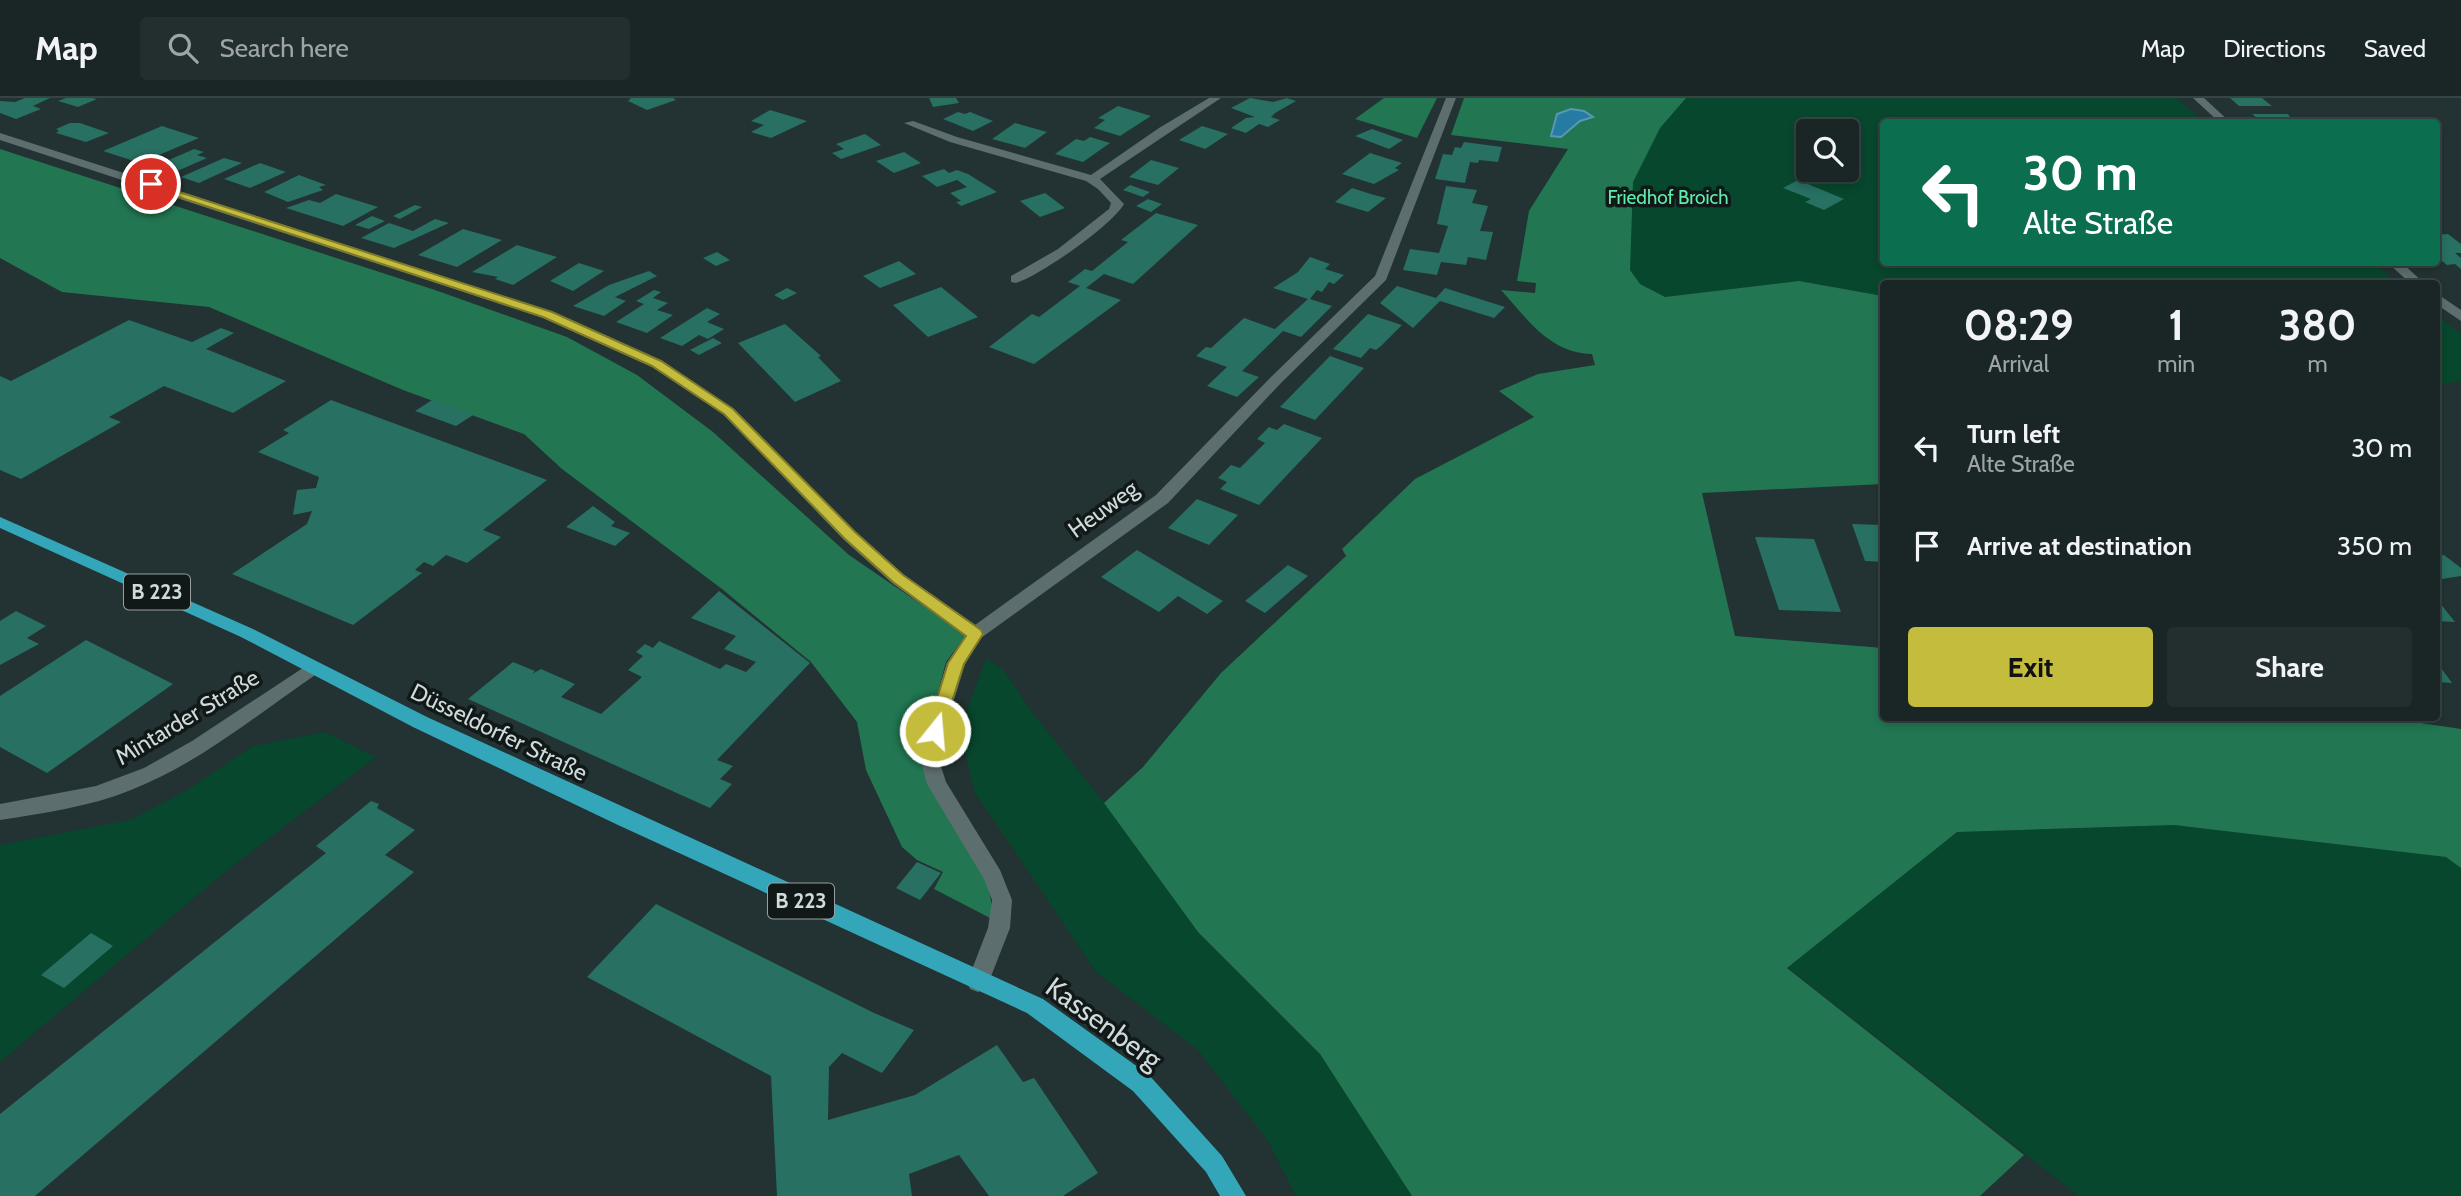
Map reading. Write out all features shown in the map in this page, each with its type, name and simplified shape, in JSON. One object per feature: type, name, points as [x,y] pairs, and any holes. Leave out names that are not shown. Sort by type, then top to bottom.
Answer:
[{"type":"main road","name":"Düsseldorfer Straße","points":[[0,522],[247,633],[312,668],[625,820],[978,982]]},
{"type":"main road","name":"Kassenberg","points":[[978,982],[1035,1006],[1141,1083],[1214,1164],[1234,1196]]},
{"type":"street","points":[[1093,179],[1163,130],[1216,98]]},
{"type":"street","name":"Heuweg","points":[[978,982],[999,928],[1002,900],[993,876],[937,784],[928,754],[956,663],[975,634],[1162,499],[1276,380],[1381,277],[1451,98]]},
{"type":"street","points":[[2198,98],[2222,119]]},
{"type":"street","points":[[909,123],[938,136],[1093,179],[1114,197],[1118,204],[1114,211],[1062,252],[1016,279]]},
{"type":"street","points":[[0,136],[548,315],[657,363],[729,412],[849,535],[898,579],[975,634]]},
{"type":"street","points":[[2398,266],[2414,280]]},
{"type":"street","points":[[2440,300],[2461,317]]},
{"type":"street","name":"Mintarder Straße","points":[[0,812],[60,802],[126,785],[186,752],[312,668]]},
{"type":"green space","points":[[1384,98],[1437,98],[1417,138],[1355,119]]},
{"type":"green space","name":"Friedhof Broich","points":[[1464,98],[2177,98],[2200,119],[1880,119],[1880,266],[2377,266],[2394,280],[1880,280],[1880,295],[1799,281],[1665,297],[1517,281],[1529,211],[1568,149],[1451,135]]},
{"type":"green space","points":[[1464,98],[1686,98],[1660,128],[1633,182],[1630,270],[1640,284],[1665,297],[1799,281],[1880,295],[1880,484],[1702,493],[1735,636],[1880,648],[1880,721],[2407,721],[2461,729],[2461,868],[2446,857],[2174,825],[1957,832],[1787,968],[2024,1155],[1980,1196],[1412,1196],[1320,1054],[1198,932],[1104,803],[1143,767],[1221,673],[1346,556],[1342,549],[1415,479],[1534,417],[1499,391],[1538,374],[1595,365],[1592,354],[1564,348],[1541,333],[1501,290],[1535,293],[1536,283],[1517,281],[1529,211],[1568,149],[1451,135]]},
{"type":"green space","points":[[0,149],[435,290],[567,337],[637,375],[713,432],[849,555],[966,635],[946,662],[921,755],[955,813],[977,858],[991,900],[992,919],[934,889],[943,872],[917,860],[902,847],[866,770],[857,722],[811,662],[722,589],[562,469],[524,434],[403,390],[209,307],[62,292],[0,258]]},
{"type":"green space","points":[[2440,317],[2461,334],[2461,381],[2440,384]]},
{"type":"green space","points":[[986,659],[1003,669],[1029,708],[1104,803],[1198,932],[1320,1054],[1412,1196],[1296,1196],[1268,1141],[1198,1050],[1096,972],[974,791],[960,729]]},
{"type":"green space","points":[[325,732],[376,757],[226,871],[0,1062],[0,845],[130,820],[184,792],[253,746]]},
{"type":"green space","points":[[2174,825],[2446,857],[2461,868],[2461,1196],[2079,1196],[1787,967],[1957,832]]},
{"type":"water","points":[[1571,109],[1584,111],[1593,117],[1580,121],[1561,137],[1551,136],[1557,114]]},
{"type":"building","points":[[25,98],[50,98],[33,106],[41,109],[16,119],[0,113],[0,101],[15,102]]},
{"type":"building","points":[[66,98],[97,99],[78,107],[58,101]]},
{"type":"building","points":[[631,98],[676,100],[647,110],[628,101]]},
{"type":"building","points":[[929,98],[956,98],[959,103],[933,107]]},
{"type":"building","points":[[1250,98],[1273,102],[1287,98],[1296,101],[1275,113],[1271,117],[1280,120],[1268,127],[1259,124],[1246,133],[1231,128],[1246,118],[1255,117],[1231,108]]},
{"type":"building","points":[[2230,98],[2262,98],[2272,106],[2239,106]]},
{"type":"building","points":[[1118,106],[1151,116],[1120,136],[1094,128],[1105,120],[1098,118]]},
{"type":"building","points":[[770,110],[807,121],[771,138],[751,132],[764,125],[751,121]]},
{"type":"building","points":[[958,112],[970,112],[993,121],[973,131],[943,119]]},
{"type":"building","points":[[2252,114],[2288,114],[2291,119],[2287,119],[2258,119]]},
{"type":"building","points":[[70,123],[80,123],[109,133],[86,142],[56,133],[59,131],[56,129]]},
{"type":"building","points":[[1015,123],[1047,132],[1025,148],[992,139]]},
{"type":"building","points":[[162,126],[199,138],[140,163],[103,151]]},
{"type":"building","points":[[1202,126],[1228,134],[1205,149],[1179,140]]},
{"type":"building","points":[[1372,129],[1403,140],[1389,149],[1355,136]]},
{"type":"building","points":[[865,134],[881,145],[841,159],[832,153],[844,149],[836,144]]},
{"type":"building","points":[[1090,137],[1110,143],[1083,162],[1055,154],[1076,139],[1084,141]]},
{"type":"building","points":[[1464,142],[1502,147],[1498,162],[1470,162],[1465,183],[1435,179],[1443,154],[1452,155],[1455,147],[1461,148]]},
{"type":"building","points":[[194,149],[204,152],[197,155],[207,158],[166,176],[146,170]]},
{"type":"building","points":[[904,152],[921,163],[894,173],[876,161]]},
{"type":"building","points":[[1370,153],[1402,163],[1395,168],[1399,170],[1374,184],[1342,174]]},
{"type":"building","points":[[224,158],[242,163],[199,183],[181,177]]},
{"type":"building","points":[[1151,160],[1179,168],[1158,185],[1129,177]]},
{"type":"building","points":[[260,163],[286,172],[250,188],[224,179]]},
{"type":"building","points":[[944,169],[949,173],[957,170],[968,174],[997,192],[961,206],[956,202],[961,201],[950,193],[967,187],[957,180],[937,187],[922,176]]},
{"type":"building","points":[[299,175],[326,185],[319,187],[323,190],[288,202],[264,192]]},
{"type":"building","points":[[1796,181],[1803,182],[1844,199],[1824,210],[1805,202],[1811,199],[1783,188]]},
{"type":"building","points":[[1130,185],[1150,192],[1143,197],[1123,190]]},
{"type":"building","points":[[1446,186],[1477,190],[1472,203],[1488,206],[1480,231],[1493,232],[1486,260],[1468,257],[1466,265],[1441,262],[1437,275],[1403,270],[1410,249],[1439,253],[1448,226],[1437,224]]},
{"type":"building","points":[[1352,188],[1386,198],[1368,212],[1335,202]]},
{"type":"building","points":[[1045,193],[1065,208],[1040,217],[1020,201]]},
{"type":"building","points":[[336,194],[378,207],[343,226],[286,208],[309,200],[320,203]]},
{"type":"building","points":[[1148,199],[1162,204],[1151,212],[1136,206]]},
{"type":"building","points":[[415,205],[422,207],[400,219],[393,216]]},
{"type":"building","points":[[1156,213],[1198,225],[1133,284],[1104,274],[1086,288],[1121,300],[1034,364],[989,347],[1032,314],[1039,317],[1080,286],[1068,282],[1085,269],[1092,271],[1128,242],[1121,240]]},
{"type":"building","points":[[372,216],[385,221],[369,229],[355,225]]},
{"type":"building","points":[[435,219],[449,223],[394,248],[361,238],[389,223],[413,231]]},
{"type":"building","points":[[463,229],[502,240],[457,267],[418,255]]},
{"type":"building","points":[[2448,234],[2461,244],[2461,253],[2455,253],[2461,258],[2461,269],[2455,264],[2447,265],[2440,259],[2440,235]]},
{"type":"building","points":[[517,245],[557,257],[513,285],[495,279],[498,277],[472,272]]},
{"type":"building","points":[[717,252],[730,260],[716,266],[703,258]]},
{"type":"building","points":[[1310,257],[1330,264],[1325,269],[1344,275],[1334,284],[1329,282],[1322,292],[1317,290],[1310,299],[1332,306],[1301,337],[1283,331],[1242,371],[1259,377],[1237,397],[1207,386],[1227,367],[1196,356],[1206,347],[1211,348],[1244,318],[1275,329],[1308,299],[1273,288],[1298,272]]},
{"type":"building","points":[[899,261],[916,274],[880,288],[863,276]]},
{"type":"building","points":[[579,263],[604,271],[573,291],[550,281]]},
{"type":"building","points":[[649,271],[657,276],[615,297],[626,301],[604,316],[573,306],[609,285]]},
{"type":"building","points":[[1397,286],[1436,298],[1445,288],[1505,307],[1494,318],[1440,301],[1413,328],[1380,303]]},
{"type":"building","points":[[941,287],[978,317],[928,337],[893,305]]},
{"type":"building","points":[[787,288],[797,293],[783,300],[774,295]]},
{"type":"building","points":[[654,290],[661,292],[653,298],[668,303],[657,310],[673,315],[647,333],[616,322],[644,304],[636,301]]},
{"type":"building","points":[[707,308],[720,314],[707,322],[724,329],[708,339],[699,335],[682,346],[660,338]]},
{"type":"building","points":[[1368,314],[1402,325],[1381,346],[1376,350],[1370,348],[1361,358],[1333,349]]},
{"type":"building","points":[[129,320],[192,342],[221,328],[234,333],[206,349],[286,381],[233,413],[164,386],[109,417],[121,422],[21,479],[0,470],[0,376],[11,381]]},
{"type":"building","points":[[785,324],[821,356],[818,357],[841,381],[795,402],[738,343]]},
{"type":"building","points":[[713,338],[722,343],[699,355],[690,350]]},
{"type":"building","points":[[1330,356],[1364,368],[1315,420],[1280,407]]},
{"type":"building","points":[[331,400],[547,480],[483,530],[501,537],[467,563],[446,555],[433,566],[424,562],[415,570],[422,573],[353,625],[232,574],[307,524],[312,511],[293,515],[297,490],[316,488],[319,477],[258,452],[289,433],[283,430]]},
{"type":"building","points":[[432,400],[473,415],[456,426],[415,411]]},
{"type":"building","points":[[1284,424],[1322,438],[1259,505],[1220,489],[1227,482],[1218,478],[1231,465],[1240,468],[1265,443],[1257,439],[1269,427],[1277,430]]},
{"type":"building","points":[[1197,499],[1238,515],[1209,545],[1168,528]]},
{"type":"building","points":[[593,506],[615,522],[611,526],[630,533],[615,546],[566,527]]},
{"type":"building","points":[[1852,524],[1880,525],[1880,562],[1865,561]]},
{"type":"building","points":[[1755,537],[1814,539],[1841,612],[1779,610]]},
{"type":"building","points":[[1137,550],[1223,601],[1207,614],[1178,596],[1159,612],[1101,577]]},
{"type":"building","points":[[2444,555],[2461,568],[2461,576],[2440,579],[2440,556]]},
{"type":"building","points":[[1288,565],[1308,576],[1265,613],[1245,601]]},
{"type":"building","points":[[719,591],[810,663],[717,760],[733,766],[720,779],[732,784],[710,808],[468,699],[513,662],[535,671],[532,674],[541,669],[575,684],[561,697],[601,714],[642,677],[628,670],[643,656],[636,652],[645,644],[653,648],[659,641],[720,669],[726,664],[746,672],[756,662],[724,649],[736,636],[691,618]]},
{"type":"building","points":[[2440,603],[2455,622],[2440,621]]},
{"type":"building","points":[[16,611],[46,626],[27,638],[39,644],[0,665],[0,621]]},
{"type":"building","points":[[86,640],[173,684],[47,773],[0,747],[0,696]]},
{"type":"building","points":[[2440,666],[2452,683],[2440,682]]},
{"type":"building","points":[[371,801],[379,804],[377,808],[415,830],[385,855],[414,872],[35,1196],[0,1196],[0,1114],[326,853],[316,846]]},
{"type":"building","points":[[917,862],[941,873],[920,900],[896,888]]},
{"type":"building","points":[[656,904],[872,1012],[914,1030],[882,1073],[842,1053],[829,1067],[828,1120],[915,1095],[997,1045],[1023,1082],[1034,1078],[1098,1173],[1063,1196],[989,1196],[959,1155],[909,1174],[912,1196],[777,1196],[771,1076],[587,977]]},
{"type":"building","points":[[91,933],[113,946],[64,988],[41,975]]},
{"type":"route","points":[[151,184],[548,315],[657,363],[729,412],[849,535],[898,579],[975,634],[956,663],[935,731]]}]
